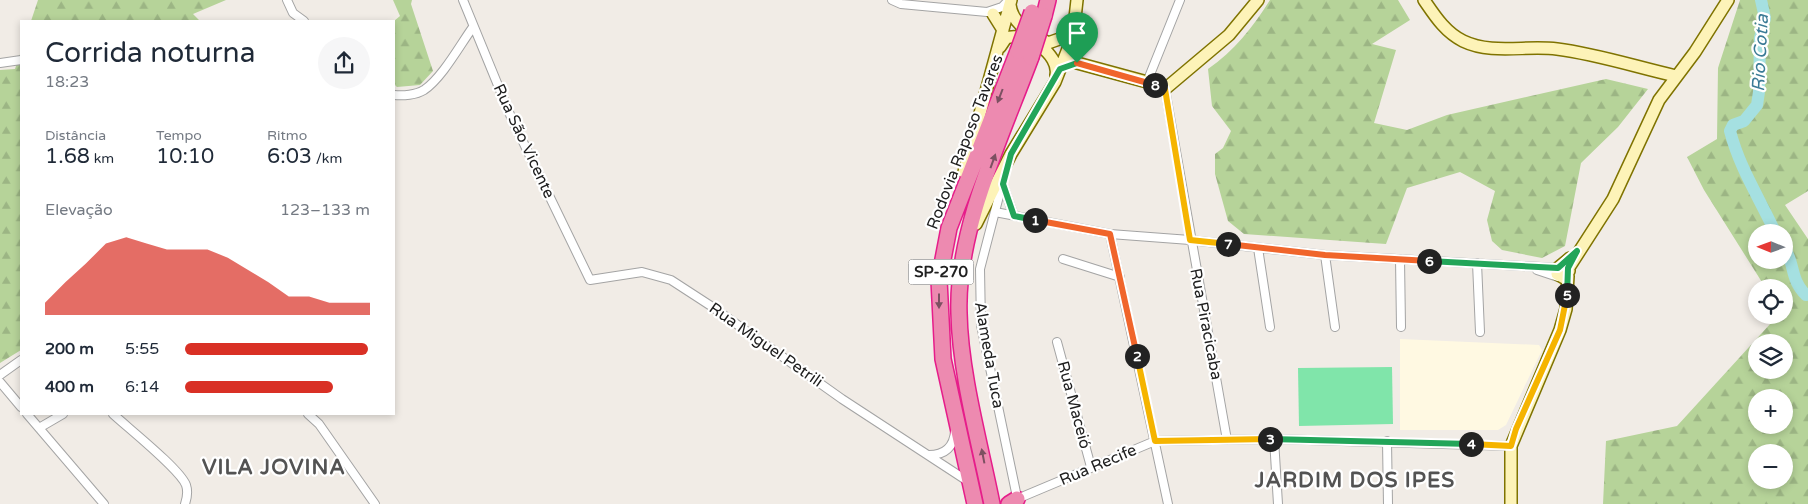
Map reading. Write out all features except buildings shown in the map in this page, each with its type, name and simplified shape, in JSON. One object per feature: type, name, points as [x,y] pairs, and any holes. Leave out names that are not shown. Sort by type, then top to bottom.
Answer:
[{"type":"highway","name":"Rodovia Raposo Tavares","points":[[992,504],[960,334],[959,312],[963,258],[975,210],[1037,9],[1048,0]]},
{"type":"highway","name":"Rodovia Raposo Tavares","points":[[975,504],[943,359],[939,280],[949,228],[1024,54]]},
{"type":"street","points":[[287,0],[294,12],[303,20]]},
{"type":"street","name":"Rua São Vicente","points":[[462,0],[511,117],[590,280]]},
{"type":"street","points":[[892,0],[901,4],[990,13],[1010,2]]},
{"type":"street","name":"Alameda Tuca","points":[[963,258],[977,222],[1011,154],[1055,82],[1067,54],[1074,27],[1077,0]]},
{"type":"street","points":[[1147,82],[1180,0]]},
{"type":"street","points":[[1010,2],[1011,13],[1021,27],[1067,54],[1077,63],[1147,82],[1165,89],[1229,34],[1258,0]]},
{"type":"street","points":[[1424,0],[1440,24],[1464,41],[1499,49],[1532,47],[1557,49],[1676,76]]},
{"type":"street","points":[[1717,20],[1719,0]]},
{"type":"street","points":[[1511,504],[1511,446],[1516,429],[1560,330],[1566,310],[1562,272],[1608,209],[1647,121],[1676,76],[1717,20],[1728,0]]},
{"type":"street","points":[[949,228],[1010,2]]},
{"type":"street","points":[[990,13],[1004,25],[1021,27]]},
{"type":"street","points":[[1048,43],[1065,37],[1074,27]]},
{"type":"street","points":[[395,95],[424,90],[434,81],[473,28]]},
{"type":"street","points":[[998,50],[1004,40],[1014,36],[1042,48],[1056,61],[1055,82]]},
{"type":"street","points":[[0,63],[20,60]]},
{"type":"street","points":[[1060,69],[1077,63]]},
{"type":"street","name":"Rua Piracicaba","points":[[1165,89],[1190,240],[1228,440]]},
{"type":"street","name":"Alameda Tuca","points":[[1011,154],[980,269],[979,297],[981,325],[1015,502]]},
{"type":"street","points":[[1003,184],[1014,216]]},
{"type":"street","points":[[995,212],[1110,234],[1190,240],[1325,255],[1477,263],[1562,272]]},
{"type":"street","points":[[1110,234],[1168,504]]},
{"type":"street","points":[[1258,248],[1270,327]]},
{"type":"street","points":[[1325,255],[1335,327]]},
{"type":"street","points":[[1063,259],[1120,277]]},
{"type":"street","points":[[1400,259],[1401,327]]},
{"type":"street","points":[[1477,263],[1480,332]]},
{"type":"street","name":"Rua Miguel Petrili","points":[[590,280],[642,272],[671,280],[711,306],[842,399],[971,483]]},
{"type":"street","name":"Rua Maceió","points":[[1057,342],[1091,468]]},
{"type":"street","points":[[0,375],[20,361]]},
{"type":"street","points":[[0,382],[20,406]]},
{"type":"street","points":[[28,415],[104,504]]},
{"type":"street","points":[[39,428],[61,415]]},
{"type":"street","points":[[114,415],[181,477],[186,489],[185,504]]},
{"type":"street","points":[[309,415],[319,424],[375,504]]},
{"type":"street","points":[[929,455],[941,455],[951,446],[954,439],[956,418]]},
{"type":"street","points":[[1274,439],[1278,504]]},
{"type":"street","name":"Rua Recife","points":[[1015,502],[1155,441],[1274,439],[1511,446]]},
{"type":"street","points":[[1387,441],[1388,504]]},
{"type":"shaded area","points":[[1400,339],[1539,345],[1542,350],[1506,425],[1498,430],[1400,430]]},
{"type":"green space","points":[[38,0],[226,0],[193,14],[199,20],[31,20]]},
{"type":"green space","points":[[393,0],[412,0],[411,4],[433,71],[420,85],[397,87],[395,85],[395,20],[400,16]]},
{"type":"green space","points":[[1270,0],[1398,0],[1410,20],[1372,44],[1396,50],[1374,123],[1407,130],[1447,115],[1606,79],[1648,89],[1618,127],[1581,163],[1565,246],[1542,258],[1502,250],[1492,241],[1487,220],[1495,191],[1460,172],[1407,188],[1386,244],[1244,234],[1228,221],[1215,174],[1215,154],[1223,148],[1231,131],[1212,106],[1208,69],[1242,38]]},
{"type":"green space","points":[[1740,0],[1808,0],[1808,191],[1785,205],[1808,239],[1808,504],[1603,504],[1606,441],[1677,426],[1748,348],[1748,379],[1793,379],[1793,334],[1761,334],[1770,324],[1793,324],[1793,279],[1760,279],[1754,269],[1793,269],[1793,224],[1748,224],[1748,260],[1704,190],[1687,157],[1717,139],[1718,68]]},
{"type":"green space","points":[[20,54],[20,351],[0,363],[0,70],[15,69]]},
{"type":"green space","points":[[1392,367],[1393,424],[1299,426],[1298,368]]},
{"type":"waterway","name":"Rio Cotia","points":[[1761,0],[1765,18],[1760,38],[1757,105],[1744,121],[1733,125],[1730,131],[1744,170],[1771,224]]},
{"type":"waterway","name":"Rio Cotia","points":[[1793,269],[1797,283],[1806,295],[1808,294]]},
{"type":"district","name":"VILA JOVINA","points":[[274,467]]},
{"type":"district","name":"JARDIM DOS IPES","points":[[1355,480]]},
{"type":"route","points":[[1077,63],[1147,82],[1165,89],[1190,240],[1325,255],[1558,268],[1577,251],[1568,268],[1566,310],[1560,330],[1542,367],[1516,429],[1511,446],[1274,439],[1155,441],[1110,234],[1014,216],[1004,189],[1003,184],[1011,154],[1055,82],[1060,69],[1077,63]]}]
